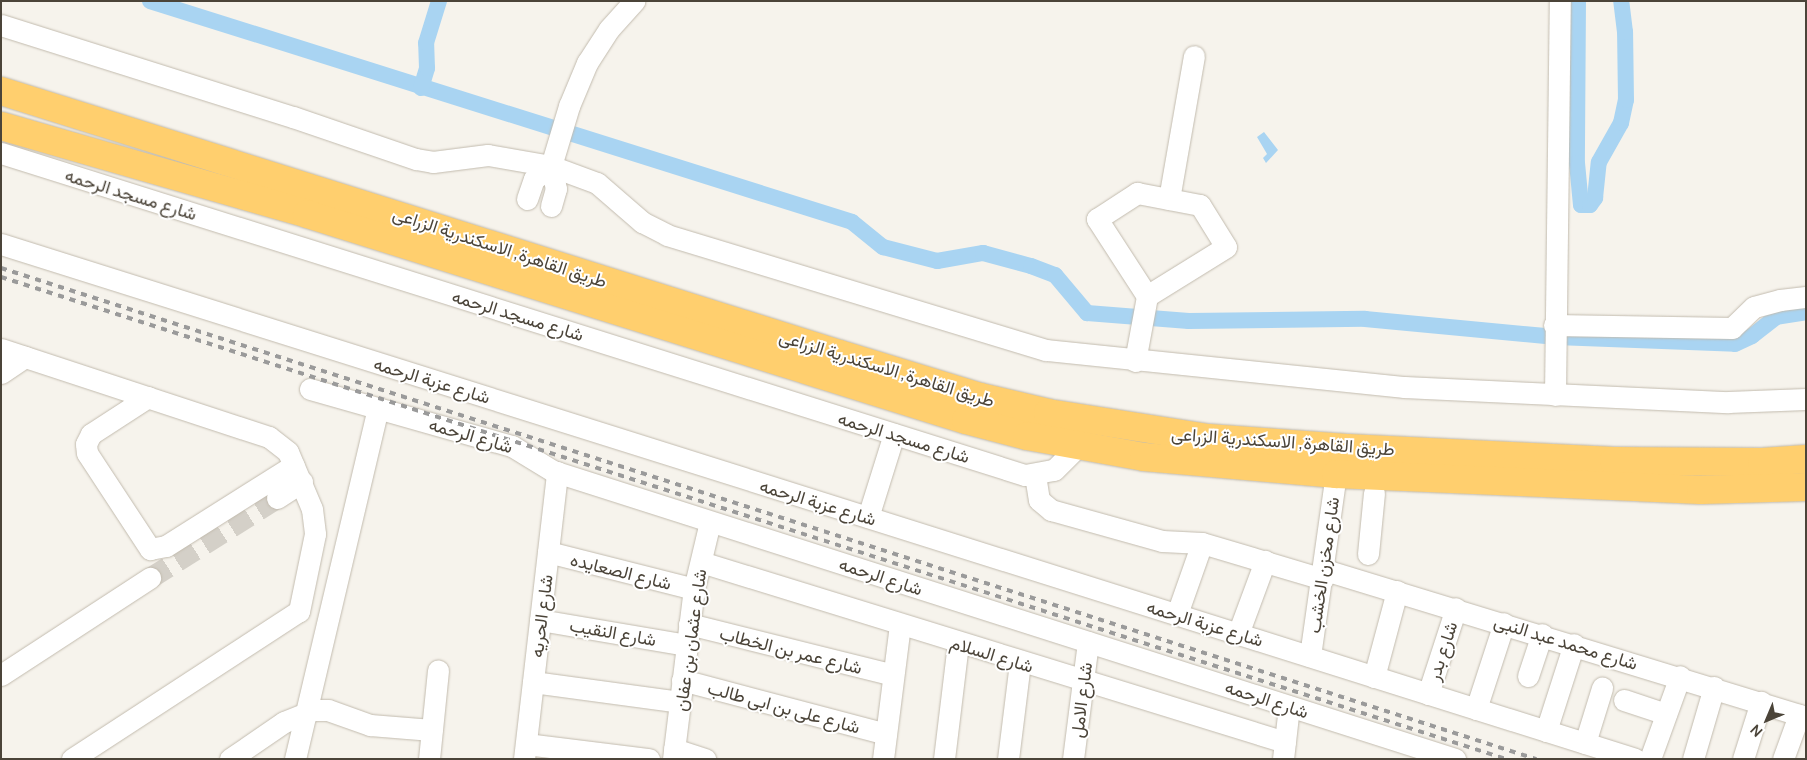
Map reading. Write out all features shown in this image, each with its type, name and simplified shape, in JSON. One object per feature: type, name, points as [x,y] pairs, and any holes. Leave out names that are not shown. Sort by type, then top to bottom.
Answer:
[{"type":"highway","name":"طريق القاهرة, الاسكندرية الزراعى","points":[[1,91],[839,354],[980,397],[1048,413],[1208,438],[1347,448],[1614,461],[1762,462],[1806,459]]},
{"type":"highway","name":"طريق القاهرة, الاسكندرية الزراعى","points":[[1,126],[307,214],[966,420],[1078,446],[1144,457],[1336,474],[1701,490],[1806,487]]},
{"type":"street","points":[[551,206],[556,185],[551,166],[569,106],[587,63],[609,29],[634,1]]},
{"type":"street","points":[[1554,395],[1553,347],[1560,1]]},
{"type":"street","points":[[1,25],[416,159],[433,162],[488,155],[551,166],[597,183],[642,222],[667,234],[1046,350],[1136,355],[1404,387],[1728,402],[1806,399]]},
{"type":"street","points":[[1169,199],[1194,56]]},
{"type":"street","name":"شارع مسجد الرحمه","points":[[1,153],[894,434],[1035,475]]},
{"type":"street","points":[[526,199],[534,179],[551,166]]},
{"type":"street","points":[[1136,355],[1145,303],[1097,220],[1137,193],[1200,205],[1226,247],[1145,303]]},
{"type":"street","name":"شارع عزبة الرحمه","points":[[1,244],[1636,759]]},
{"type":"street","points":[[1554,325],[1725,328],[1737,325],[1754,307],[1806,297]]},
{"type":"street","points":[[1,349],[269,437],[288,452],[312,509],[315,534],[299,611],[72,759]]},
{"type":"street","points":[[1,373],[25,357]]},
{"type":"street","name":"شارع الرحمه","points":[[310,389],[518,449],[557,472],[1455,759]]},
{"type":"street","points":[[148,397],[91,434],[86,444],[87,453],[150,549],[166,546],[298,473]]},
{"type":"street","points":[[295,759],[304,712],[378,408]]},
{"type":"street","points":[[868,517],[894,434]]},
{"type":"street","points":[[1078,446],[1062,465],[1035,475],[1039,500],[1051,510],[1162,541],[1202,543],[1264,561],[1324,574]]},
{"type":"street","name":"شارع الحريه","points":[[525,752],[557,472]]},
{"type":"street","points":[[277,498],[298,473]]},
{"type":"street","name":"شارع مخزن الخشب","points":[[1310,656],[1324,574],[1336,474]]},
{"type":"street","points":[[1368,554],[1374,493]]},
{"type":"street","name":"شارع عثمان بن عفان","points":[[674,754],[694,590],[710,522]]},
{"type":"street","points":[[1177,614],[1202,543]]},
{"type":"street","name":"شارع الصعايده","points":[[548,552],[694,590]]},
{"type":"street","points":[[1238,634],[1264,561]]},
{"type":"street","name":"شارع السلام","points":[[701,562],[1083,681],[1285,754]]},
{"type":"street","name":"شارع محمد عبد النبى","points":[[1324,574],[1397,591],[1456,608],[1680,676],[1802,716]]},
{"type":"street","points":[[1,675],[150,578]]},
{"type":"street","points":[[1374,677],[1397,591]]},
{"type":"street","name":"شارع بدر","points":[[1428,694],[1456,608]]},
{"type":"street","name":"شارع النقيب","points":[[540,620],[686,645]]},
{"type":"street","points":[[1476,709],[1504,623]]},
{"type":"street","name":"شارع عمر بن الخطاب","points":[[689,624],[894,675]]},
{"type":"street","points":[[883,759],[900,624]]},
{"type":"street","points":[[1528,676],[1542,634]]},
{"type":"street","name":"شارع الامل","points":[[1073,759],[1088,642]]},
{"type":"street","points":[[944,759],[958,643]]},
{"type":"street","points":[[1546,730],[1574,644]]},
{"type":"street","points":[[1008,759],[1020,662]]},
{"type":"street","points":[[428,759],[438,670]]},
{"type":"street","points":[[1650,759],[1680,676]]},
{"type":"street","name":"شارع على بن ابى طالب","points":[[682,680],[886,734]]},
{"type":"street","points":[[533,682],[680,702]]},
{"type":"street","points":[[1693,759],[1714,687]]},
{"type":"street","points":[[1585,743],[1602,688]]},
{"type":"street","points":[[1624,700],[1666,714]]},
{"type":"street","points":[[1743,759],[1761,702]]},
{"type":"street","points":[[1285,754],[1289,706]]},
{"type":"street","points":[[230,759],[304,712],[321,709],[370,725],[432,730]]},
{"type":"street","points":[[1783,759],[1802,716]]},
{"type":"street","points":[[525,752],[649,759]]},
{"type":"street","points":[[674,754],[705,759]]},
{"type":"water","points":[[1264,132],[1278,150],[1266,163],[1263,158],[1267,154],[1257,137]]},
{"type":"waterway","points":[[150,1],[852,222],[883,247],[937,261],[983,253],[1031,266],[1055,275],[1087,313],[1189,321],[1365,319],[1556,337],[1735,344],[1752,336],[1776,317],[1806,312]]},
{"type":"waterway","points":[[421,88],[427,68],[426,43],[439,1]]},
{"type":"waterway","points":[[1578,1],[1577,163],[1581,205],[1590,205],[1595,198],[1599,162],[1621,123],[1626,100],[1625,32],[1621,1]]},
{"type":"tunnel","points":[[150,578],[277,498]]},
{"type":"railway","points":[[1,268],[1536,759]]},
{"type":"railway","points":[[1,277],[1506,759]]}]
